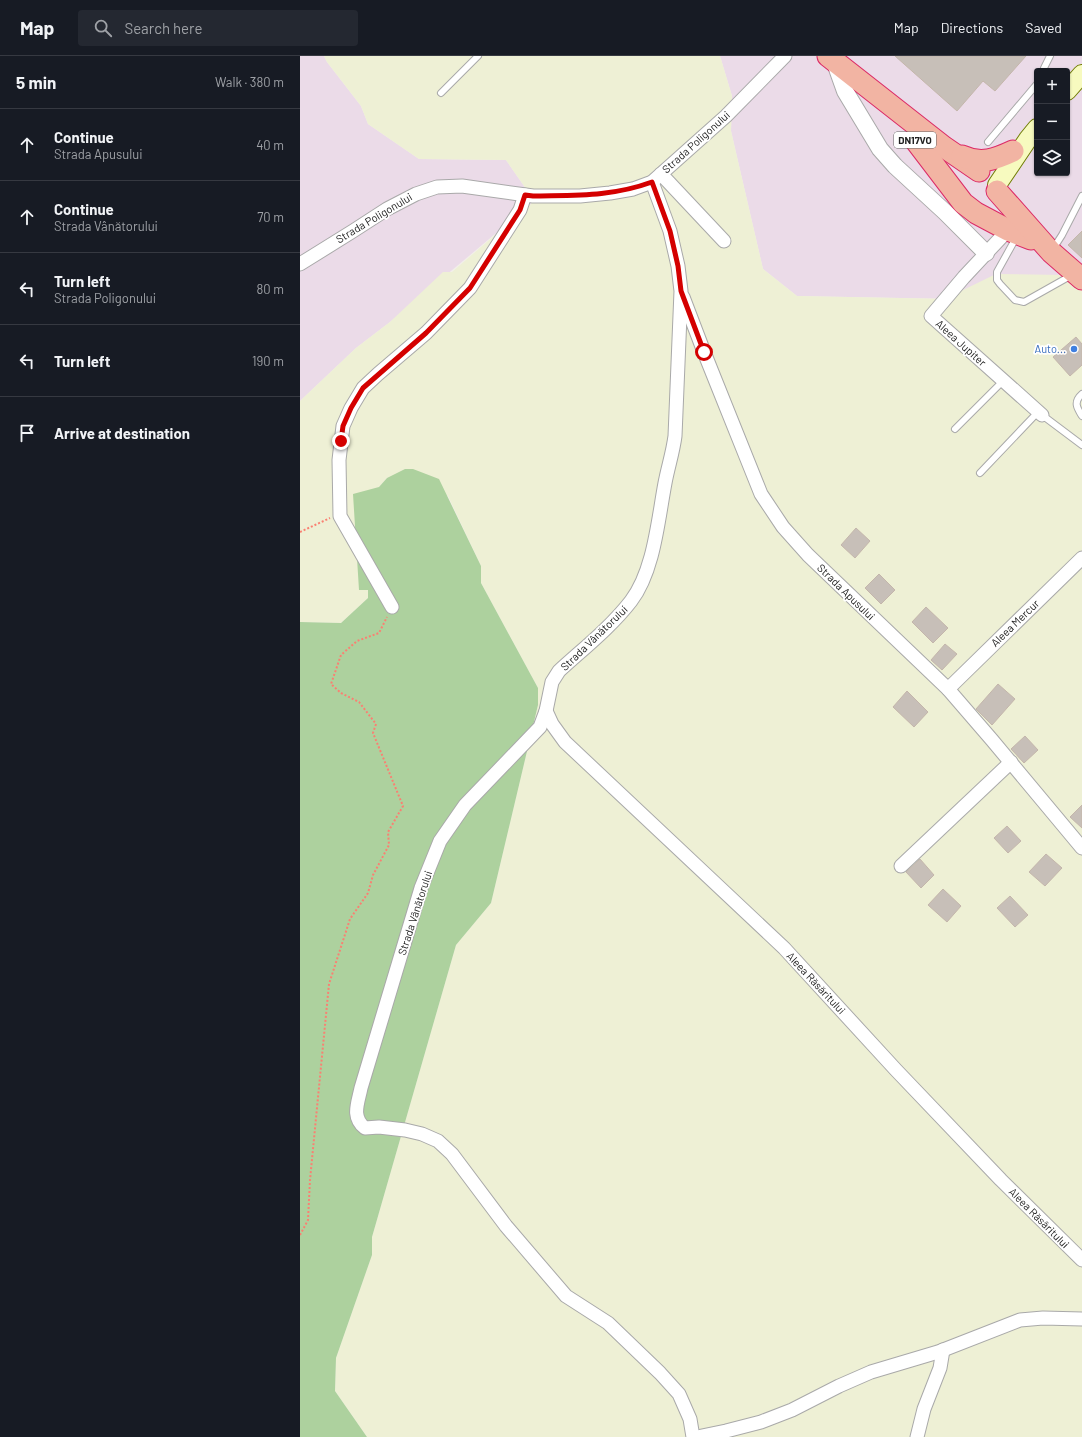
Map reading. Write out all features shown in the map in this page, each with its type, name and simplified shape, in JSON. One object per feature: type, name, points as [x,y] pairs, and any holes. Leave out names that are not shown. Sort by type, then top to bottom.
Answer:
[{"type":"highway","name":"DN17VO","points":[[831,60],[944,147],[990,180],[1051,252],[1079,276]]},
{"type":"highway","name":"DN17VO","points":[[869,89],[963,190],[967,199],[980,206],[1019,235],[1051,252]]},
{"type":"highway","points":[[944,147],[965,158],[980,161],[992,160],[1026,139]]},
{"type":"highway","points":[[915,140],[963,203],[976,213],[1019,235]]},
{"type":"highway","points":[[963,190],[964,182],[969,176],[990,180],[995,197],[990,202],[980,206]]},
{"type":"main road","points":[[1070,88],[1082,74]]},
{"type":"main road","points":[[990,180],[997,166],[1026,139]]},
{"type":"street","name":"Strada Poligonului","points":[[301,264],[387,208],[416,194],[437,187],[462,186],[533,196],[580,196],[633,189],[656,178],[726,116],[785,56]]},
{"type":"street","points":[[831,60],[845,91],[880,149],[895,166],[945,212],[986,253]]},
{"type":"street","points":[[656,178],[724,241]]},
{"type":"street","name":"Strada Vânătorului","points":[[656,178],[672,238],[678,266],[681,291],[675,436],[673,452],[650,559],[643,582],[631,601],[617,617],[559,671],[552,682],[546,711],[540,727],[464,805],[440,841],[421,888],[361,1088],[356,1116],[359,1124],[365,1128],[379,1127],[406,1130],[422,1134],[438,1141],[452,1154],[506,1226],[566,1296],[608,1323],[660,1373],[679,1394],[690,1419],[693,1437]]},
{"type":"street","points":[[392,607],[340,516],[339,460],[343,426],[351,408],[363,388],[426,333],[470,288],[520,210],[525,195]]},
{"type":"street","name":"Aleea Jupiter","points":[[1019,235],[986,253],[931,316],[1040,414]]},
{"type":"street","name":"Strada Apusului","points":[[681,291],[761,494],[783,528],[808,555],[948,689],[1082,848]]},
{"type":"street","name":"Aleea Mercur","points":[[948,689],[1082,558]]},
{"type":"street","name":"Aleea Răsăritului","points":[[546,711],[552,724],[565,742],[784,948],[907,1082],[1001,1180],[1082,1260]]},
{"type":"street","points":[[900,866],[1011,762]]},
{"type":"street","points":[[697,1437],[761,1422],[792,1410],[839,1386],[871,1372],[943,1350],[1020,1320],[1043,1318],[1082,1319]]},
{"type":"street","points":[[917,1437],[924,1409],[940,1368],[943,1350]]},
{"type":"lane","points":[[441,93],[478,56]]},
{"type":"lane","points":[[1044,68],[1050,56]]},
{"type":"lane","points":[[988,142],[1034,88]]},
{"type":"lane","points":[[1051,252],[1062,235],[1082,196]]},
{"type":"lane","points":[[1019,235],[997,272],[997,280],[1015,300],[1024,302],[1079,276]]},
{"type":"lane","points":[[955,430],[1003,380]]},
{"type":"lane","points":[[1082,394],[1078,397],[1076,408],[1082,416]]},
{"type":"lane","points":[[980,473],[1040,414],[1082,445]]},
{"type":"path","points":[[300,532],[329,518],[340,516]]},
{"type":"path","points":[[300,1235],[308,1220],[310,1180],[329,984],[350,919],[368,893],[373,875],[389,845],[388,832],[403,806],[374,733],[376,724],[359,702],[341,693],[331,684],[341,655],[357,642],[379,633],[392,607]]},
{"type":"shaded area","points":[[300,56],[324,56],[361,106],[368,124],[419,159],[506,160],[531,196],[531,204],[390,322],[356,348],[300,401]]},
{"type":"shaded area","points":[[720,56],[1082,56],[1082,289],[952,299],[797,296],[763,269],[731,131],[732,96]]},
{"type":"green space","points":[[324,56],[720,56],[732,96],[731,131],[763,269],[797,296],[952,299],[961,291],[996,274],[1065,275],[1082,289],[1082,1437],[367,1437],[335,1391],[336,1358],[372,1255],[372,1237],[456,945],[491,903],[538,705],[538,688],[481,583],[481,566],[448,496],[387,478],[379,487],[359,589],[368,590],[368,598],[341,623],[300,622],[300,401],[356,348],[390,322],[443,272],[452,272],[531,204],[531,196],[506,160],[419,159],[368,124],[361,106]]},
{"type":"green space","points":[[405,469],[413,469],[439,479],[481,566],[481,583],[538,688],[538,705],[491,903],[456,945],[372,1237],[372,1255],[336,1358],[335,1391],[367,1437],[300,1437],[300,622],[341,623],[368,598],[368,590],[359,590],[353,494],[379,487],[387,478]]},
{"type":"building","points":[[895,56],[1026,56],[995,91],[983,81],[957,111]]},
{"type":"building","points":[[1082,231],[1082,258],[1068,245]]},
{"type":"building","points":[[1076,337],[1082,344],[1082,365],[1070,376],[1053,357]]},
{"type":"building","points":[[856,528],[870,541],[855,558],[841,545]]},
{"type":"building","points":[[879,574],[895,590],[881,604],[865,588]]},
{"type":"building","points":[[926,607],[948,628],[933,643],[912,622]]},
{"type":"building","points":[[945,644],[957,654],[942,670],[931,660]]},
{"type":"building","points":[[998,684],[1015,699],[992,725],[976,709]]},
{"type":"building","points":[[907,691],[928,712],[914,727],[893,707]]},
{"type":"building","points":[[1025,736],[1038,750],[1024,763],[1011,749]]},
{"type":"building","points":[[1082,805],[1082,828],[1070,817]]},
{"type":"building","points":[[1007,826],[1021,841],[1008,853],[994,838]]},
{"type":"building","points":[[1046,854],[1062,868],[1045,886],[1029,872]]},
{"type":"building","points":[[920,859],[934,875],[921,888],[906,872]]},
{"type":"building","points":[[943,889],[961,906],[947,922],[928,905]]},
{"type":"building","points":[[1010,896],[1028,915],[1015,927],[997,908]]},
{"type":"place","name":"Auto...","points":[[1074,349]]},
{"type":"route","points":[[341,441],[343,426],[351,408],[363,388],[426,333],[470,288],[520,210],[525,195],[580,196],[610,193],[633,189],[652,182],[674,245],[681,291],[704,352]]}]
